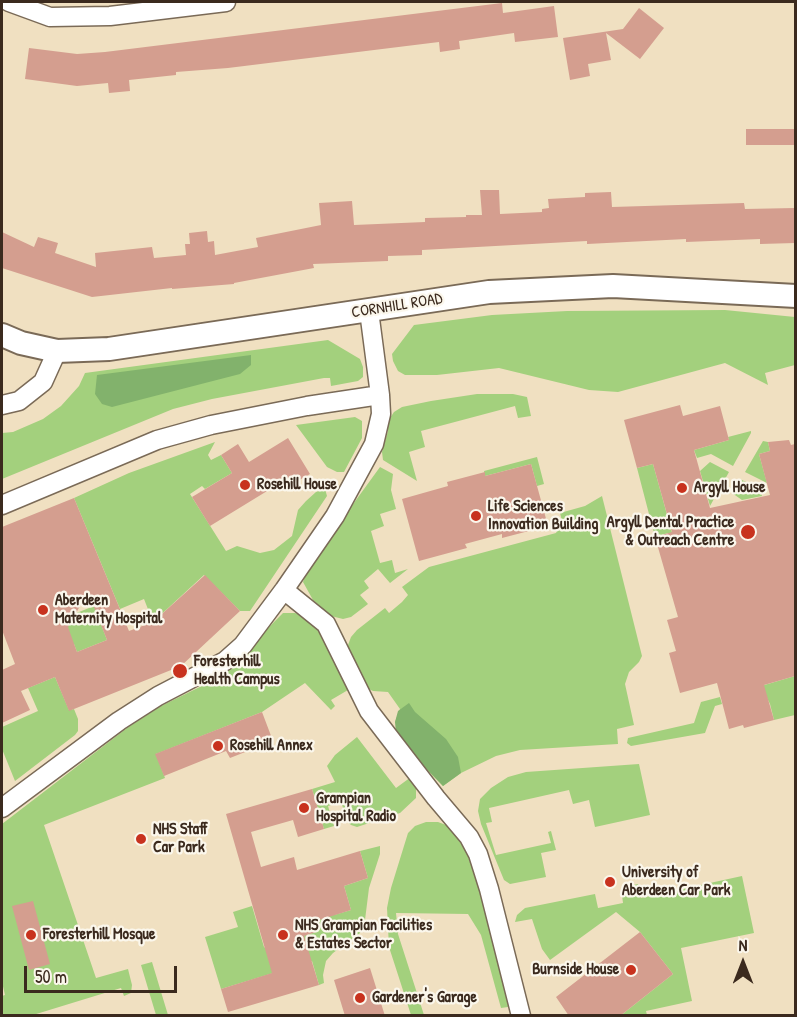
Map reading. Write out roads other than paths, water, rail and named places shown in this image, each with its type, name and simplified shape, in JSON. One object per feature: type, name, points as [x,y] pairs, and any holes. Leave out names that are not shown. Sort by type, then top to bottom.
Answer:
[{"type":"street","points":[[9,2],[50,17],[110,16],[226,2]]},
{"type":"street","name":"CORNHILL ROAD","points":[[2,335],[21,343],[57,351],[109,349],[489,292],[614,286],[795,296]]},
{"type":"street","points":[[2,808],[119,721],[158,696],[225,661],[243,645],[284,590],[335,516],[369,456],[378,430],[381,414],[380,395],[369,311]]},
{"type":"street","points":[[2,405],[20,400],[43,382],[57,351]]},
{"type":"street","points":[[2,505],[157,440],[211,425],[307,406],[380,395]]},
{"type":"street","points":[[284,590],[326,624],[369,711],[429,790],[469,837],[478,854],[489,889],[521,1016]]},
{"type":"place","name":"Rosehill House","points":[[245,485]]},
{"type":"place","name":"Argyll House","points":[[682,488]]},
{"type":"place","name":"Life Sciences Innovation Building","points":[[476,516]]},
{"type":"place","name":"Argyll Dental Practice & Outreach Centre","points":[[748,532]]},
{"type":"place","name":"Aberdeen Maternity Hospital","points":[[43,610]]},
{"type":"place","name":"Foresterhill Health Campus","points":[[180,671]]},
{"type":"place","name":"Rosehill Annex","points":[[218,746]]},
{"type":"place","name":"Grampian Hospital Radio","points":[[304,808]]},
{"type":"place","name":"NHS Staff Car Park","points":[[141,839]]},
{"type":"place","name":"University of Aberdeen Car Park","points":[[610,882]]},
{"type":"place","name":"Foresterhill Mosque","points":[[31,935]]},
{"type":"place","name":"NHS Grampian Facilities & Estates Sector","points":[[283,935]]},
{"type":"place","name":"Burnside House","points":[[631,970]]},
{"type":"place","name":"Gardener's Garage","points":[[360,998]]}]
